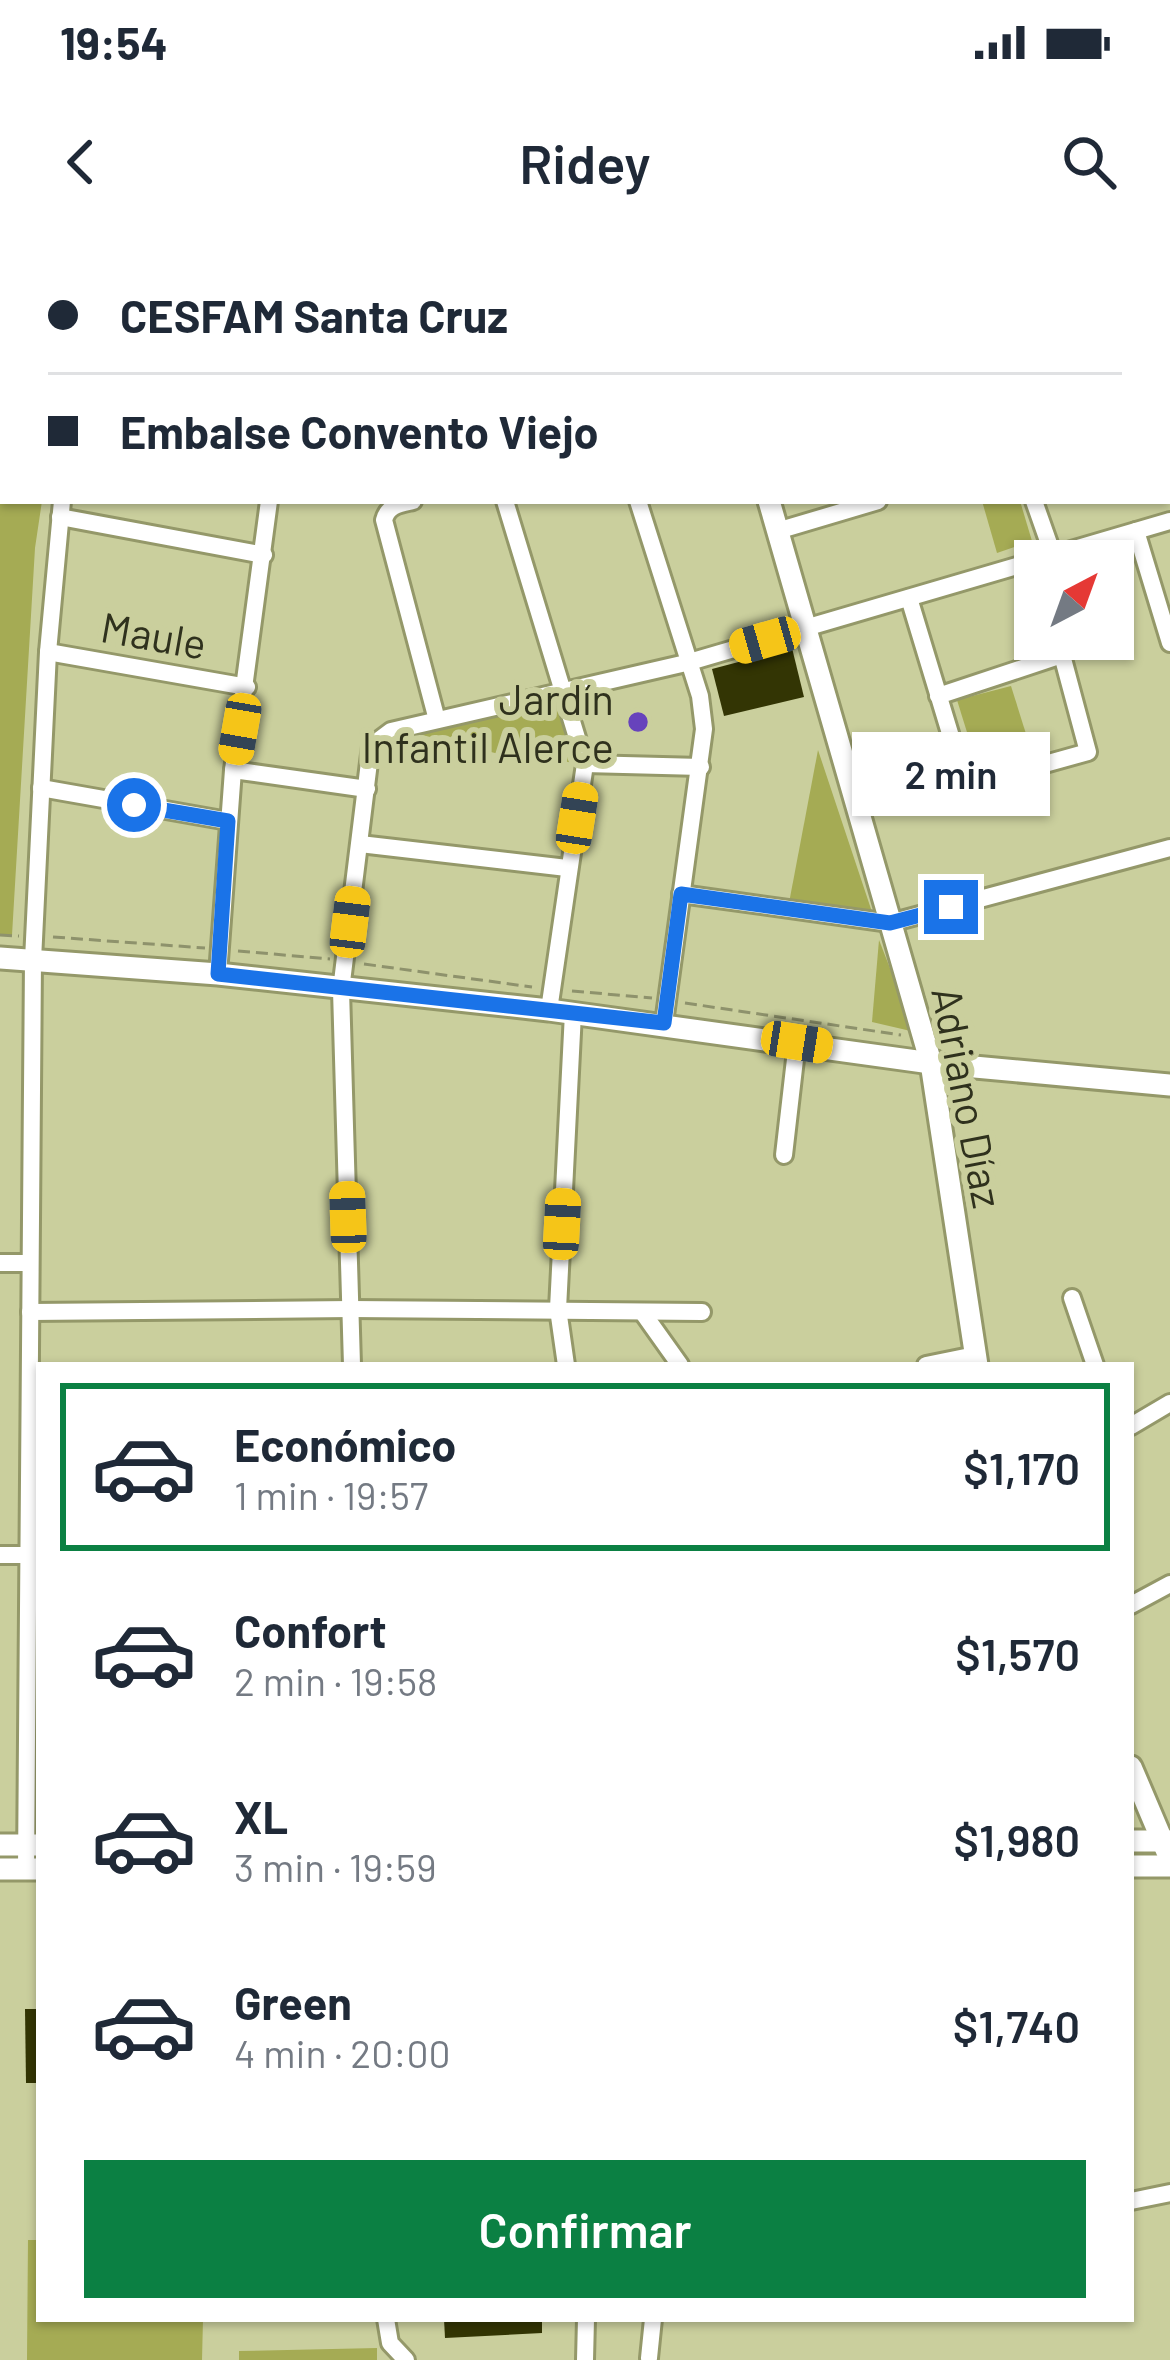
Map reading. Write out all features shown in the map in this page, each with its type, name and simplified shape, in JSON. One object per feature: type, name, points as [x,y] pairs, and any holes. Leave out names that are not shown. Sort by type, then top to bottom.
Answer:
[{"type":"main road","name":"Adriano Díaz","points":[[770,504],[931,1063],[976,1360]]},
{"type":"main road","points":[[0,958],[218,974],[341,990],[550,999],[573,1013],[666,1011],[797,1042],[931,1063],[1170,1085]]},
{"type":"main road","points":[[1134,1774],[1168,1852]]},
{"type":"main road","points":[[1134,1842],[1168,1852]]},
{"type":"main road","points":[[0,1845],[33,1845]]},
{"type":"main road","points":[[1134,1865],[1168,1852]]},
{"type":"main road","points":[[0,1869],[33,1869]]},
{"type":"street","points":[[218,974],[233,770],[268,504]]},
{"type":"street","points":[[406,504],[386,512],[384,520],[437,720]]},
{"type":"street","points":[[506,504],[585,764],[550,999]]},
{"type":"street","points":[[639,504],[700,697],[704,729],[666,1011]]},
{"type":"street","points":[[777,531],[868,504]]},
{"type":"street","points":[[1035,504],[1048,540]]},
{"type":"street","points":[[33,1869],[26,1555],[33,960],[48,652],[61,509],[264,555]]},
{"type":"street","points":[[1105,540],[1170,521]]},
{"type":"street","points":[[1136,531],[1170,643]]},
{"type":"street","points":[[352,1362],[341,990],[371,746],[391,730],[686,663],[1014,567]]},
{"type":"street","points":[[909,598],[938,696],[966,787],[1088,752],[1062,656],[938,696]]},
{"type":"street","name":"Maule","points":[[48,652],[247,687]]},
{"type":"street","points":[[585,764],[701,767]]},
{"type":"street","points":[[233,770],[367,789]]},
{"type":"street","points":[[40,788],[228,821]]},
{"type":"street","points":[[360,844],[568,868]]},
{"type":"street","points":[[681,894],[890,923],[1170,848]]},
{"type":"street","points":[[566,1362],[558,1309],[573,1013]]},
{"type":"street","points":[[784,1155],[797,1042]]},
{"type":"street","points":[[0,1263],[30,1263]]},
{"type":"street","points":[[1072,1298],[1094,1362]]},
{"type":"street","points":[[30,1312],[702,1312]]},
{"type":"street","points":[[643,1313],[678,1362]]},
{"type":"street","points":[[1134,1424],[1170,1403]]},
{"type":"street","points":[[0,1555],[26,1555]]},
{"type":"street","points":[[1134,1603],[1170,1584]]},
{"type":"street","points":[[1134,2200],[1170,2193]]},
{"type":"street","points":[[386,2322],[390,2343],[406,2360]]},
{"type":"street","points":[[585,2360],[586,2322]]},
{"type":"street","points":[[649,2358],[653,2322]]},
{"type":"path","points":[[0,935],[345,961],[550,999],[923,1037]]},
{"type":"green space","points":[[0,504],[42,504],[12,935],[0,935]]},
{"type":"green space","points":[[983,504],[1021,504],[1032,540],[1014,540],[1014,547],[997,553]]},
{"type":"green space","points":[[1011,686],[1032,753],[979,771],[957,700]]},
{"type":"green space","points":[[558,699],[576,763],[495,753],[414,733]]},
{"type":"green space","points":[[818,750],[872,912],[789,903]]},
{"type":"green space","points":[[879,940],[915,1032],[872,1022]]},
{"type":"green space","points":[[28,2240],[36,2240],[36,2322],[203,2322],[202,2360],[27,2360]]},
{"type":"green space","points":[[377,2348],[377,2360],[239,2360],[239,2351]]},
{"type":"building","points":[[792,648],[804,697],[724,716],[712,669]]},
{"type":"building","points":[[25,2009],[36,2009],[36,2083],[26,2083]]},
{"type":"building","points":[[444,2322],[542,2322],[542,2333],[445,2338]]},
{"type":"place","name":"Jardín Infantil Alerce","points":[[638,722]]},
{"type":"route","points":[[134,805],[228,821],[218,974],[341,990],[664,1023],[681,894],[890,923],[951,907]]}]
